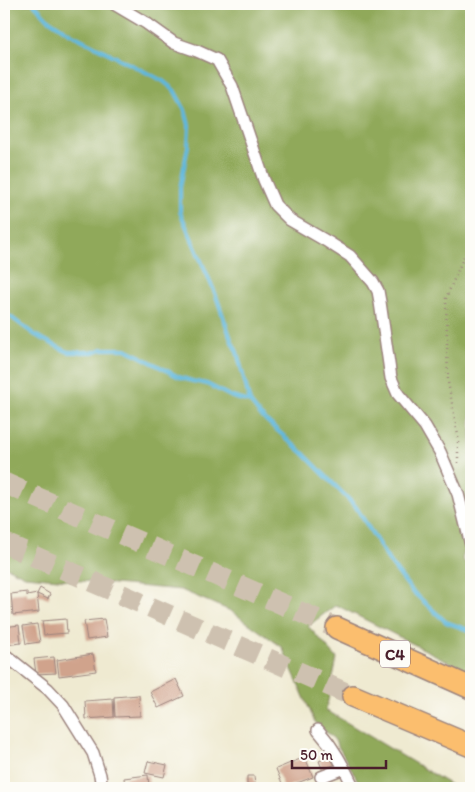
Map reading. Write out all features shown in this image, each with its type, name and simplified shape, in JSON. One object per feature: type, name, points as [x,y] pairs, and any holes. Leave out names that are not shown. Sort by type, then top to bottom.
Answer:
[{"type":"highway","name":"C4","points":[[337,628],[463,685]]},
{"type":"highway","points":[[353,696],[471,746]]},
{"type":"street","points":[[114,4],[146,23],[174,44],[197,50],[216,60],[232,86],[264,180],[276,205],[290,220],[350,256],[373,282],[378,291],[391,378],[398,394],[425,426],[440,452],[458,494],[471,545]]},
{"type":"street","points":[[4,654],[48,689],[63,705],[93,753],[100,774],[102,788]]},
{"type":"street","points":[[318,730],[330,744],[354,788]]},
{"type":"street","points":[[321,778],[344,768]]},
{"type":"path","points":[[458,465],[458,435],[448,382],[446,298],[468,247],[471,245]]},
{"type":"green space","points":[[4,4],[471,4],[471,529],[462,559],[471,569],[471,673],[336,605],[308,626],[337,658],[326,710],[456,788],[362,788],[334,739],[315,722],[282,647],[231,611],[181,590],[25,576],[4,566]]},
{"type":"building","points":[[40,588],[50,594],[48,599],[37,594]]},
{"type":"building","points":[[27,592],[27,596],[37,594],[39,612],[13,615],[11,594]]},
{"type":"building","points":[[66,619],[67,633],[44,635],[42,621]]},
{"type":"building","points":[[104,619],[107,637],[87,640],[84,621]]},
{"type":"building","points":[[37,624],[40,642],[26,644],[23,626]]},
{"type":"building","points":[[19,625],[21,643],[5,645],[4,627]]},
{"type":"building","points":[[93,654],[96,671],[59,676],[57,660]]},
{"type":"building","points":[[54,657],[56,673],[36,674],[34,659]]},
{"type":"building","points":[[176,679],[184,696],[158,708],[150,692]]},
{"type":"building","points":[[139,695],[140,716],[115,717],[114,697]]},
{"type":"building","points":[[113,699],[114,717],[86,719],[85,701]]},
{"type":"building","points":[[330,756],[335,766],[323,771],[319,761]]},
{"type":"building","points":[[305,757],[313,777],[284,788],[276,769]]},
{"type":"building","points":[[148,761],[167,765],[164,777],[145,773]]},
{"type":"building","points":[[148,775],[149,788],[125,788],[124,778]]},
{"type":"building","points":[[247,776],[254,776],[255,785],[247,785]]},
{"type":"waterway","points":[[34,4],[48,19],[71,34],[163,81],[174,90],[185,110],[189,125],[188,146],[180,188],[180,212],[215,293],[237,352],[250,402],[260,415],[304,454],[356,507],[389,561],[412,591],[446,622],[471,631]]},
{"type":"waterway","points":[[4,312],[35,335],[68,352],[126,349],[179,377],[207,384],[232,397],[250,402]]},
{"type":"tunnel","points":[[4,483],[337,628]]},
{"type":"tunnel","points":[[4,543],[353,696]]}]
